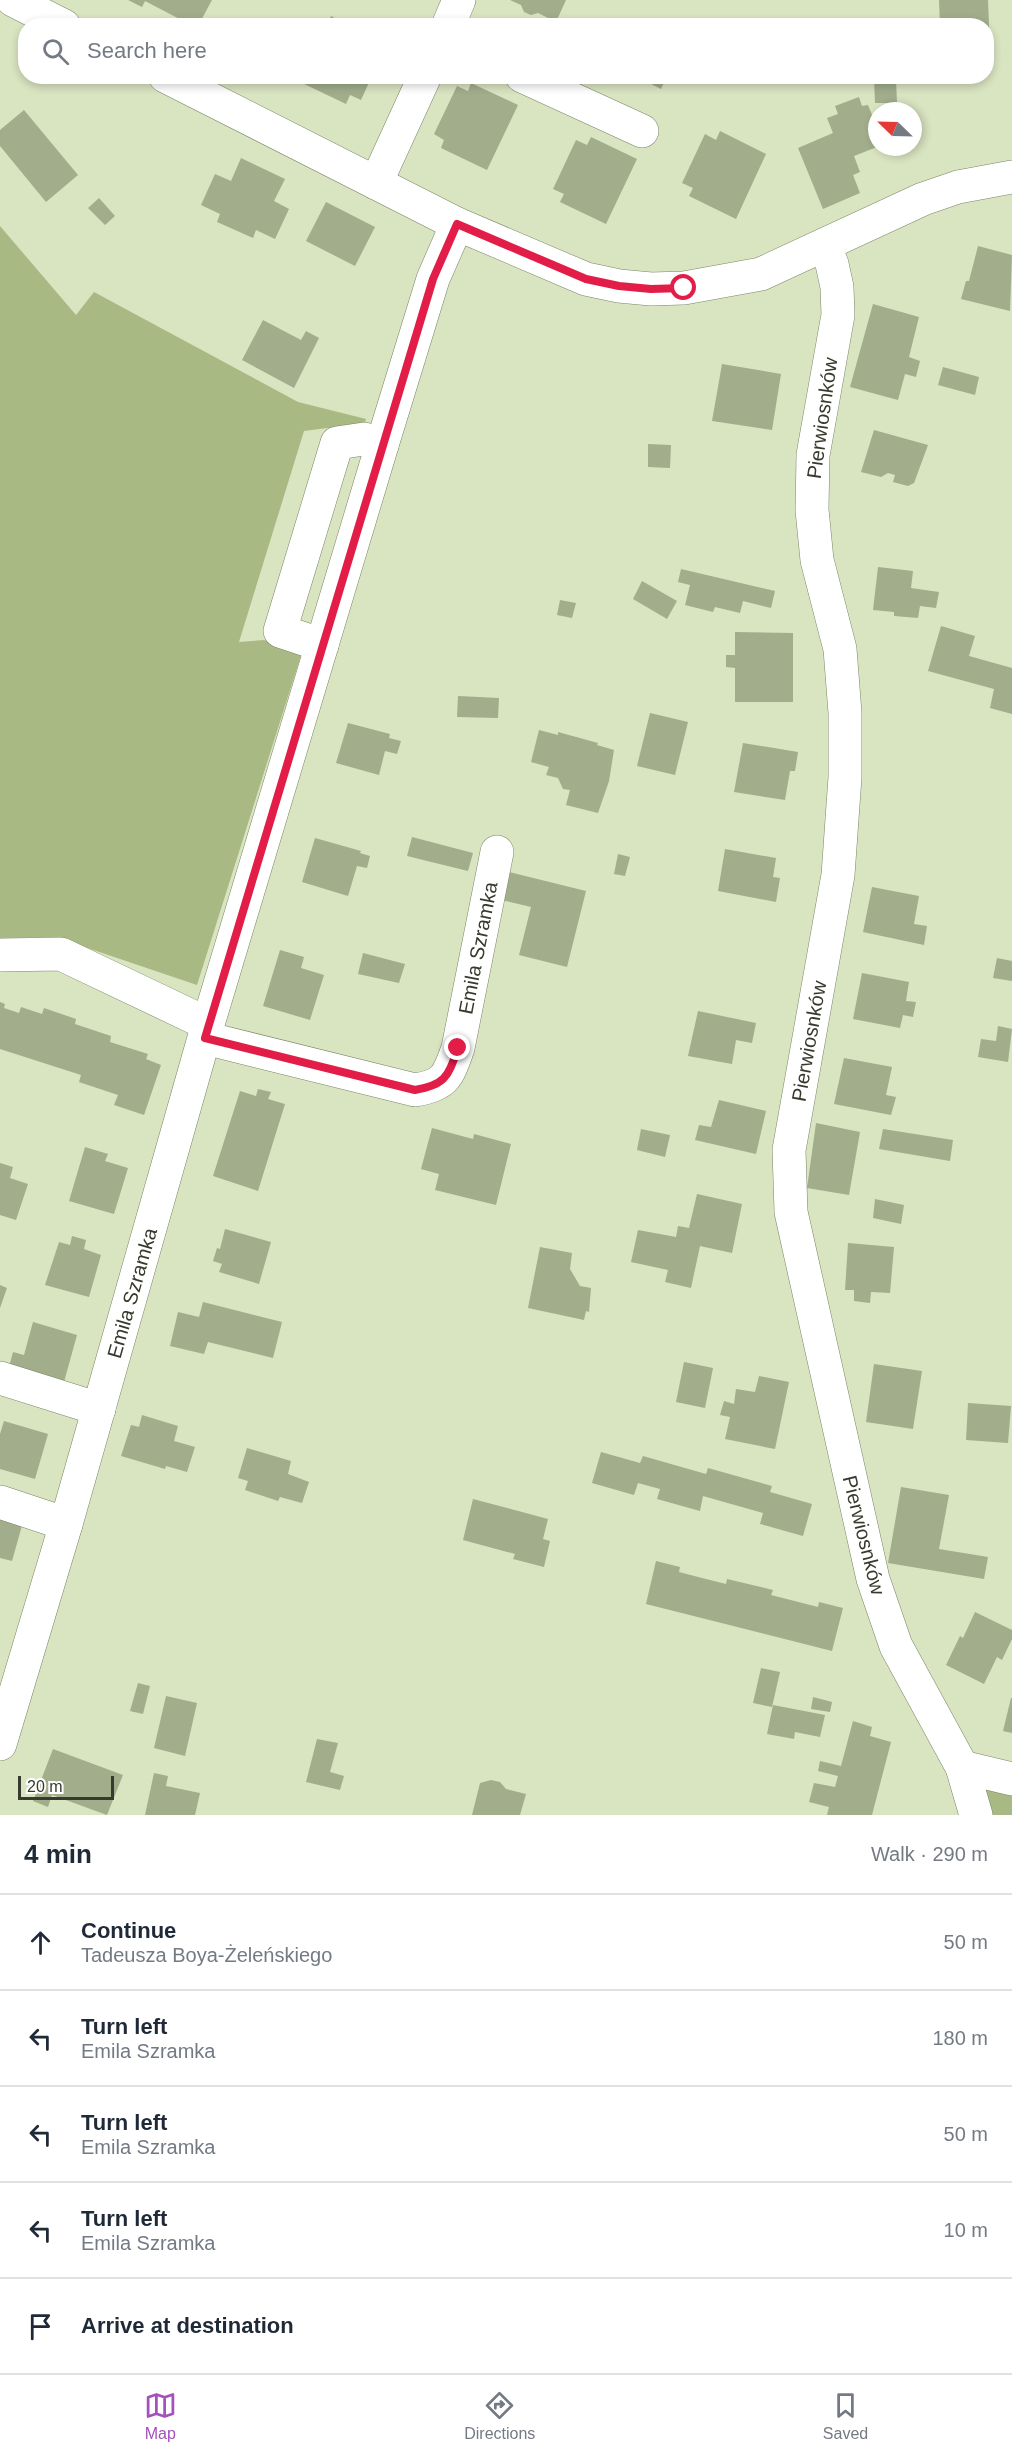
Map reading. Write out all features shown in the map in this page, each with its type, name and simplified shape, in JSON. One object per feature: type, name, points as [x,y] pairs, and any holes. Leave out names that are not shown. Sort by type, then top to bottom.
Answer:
[{"type":"street","points":[[451,18],[459,0]]},
{"type":"street","points":[[16,7],[44,18]]},
{"type":"street","points":[[181,84],[457,224],[586,279],[619,286],[651,289],[720,283],[761,274],[923,199],[976,183],[1012,177]]},
{"type":"street","points":[[376,183],[420,84]]},
{"type":"street","points":[[539,84],[642,131]]},
{"type":"street","name":"Emila Szramka","points":[[0,1743],[66,1524],[206,1031],[382,445],[433,279],[457,224]]},
{"type":"street","name":"Pierwiosnków","points":[[824,244],[837,287],[838,315],[813,455],[812,510],[817,560],[840,649],[845,777],[838,875],[789,1150],[791,1212],[873,1580],[896,1646],[962,1767],[976,1815]]},
{"type":"street","points":[[322,645],[280,631],[283,620],[337,443],[364,439],[382,445]]},
{"type":"street","name":"Emila Szramka","points":[[206,1031],[415,1090],[434,1087],[449,1073],[458,1048],[497,852]]},
{"type":"street","points":[[0,955],[61,954],[206,1031]]},
{"type":"street","points":[[0,1378],[99,1409]]},
{"type":"street","points":[[0,1502],[66,1524]]},
{"type":"street","points":[[962,1767],[1012,1779]]},
{"type":"green space","points":[[0,226],[76,315],[94,292],[298,402],[366,419],[362,433],[351,435],[327,428],[304,431],[239,642],[264,640],[302,652],[197,985],[55,937],[0,938]]},
{"type":"green space","points":[[981,1780],[1012,1785],[1012,1815],[989,1815]]},
{"type":"building","points":[[128,0],[212,0],[202,18],[178,18],[145,1],[142,7]]},
{"type":"building","points":[[510,0],[566,0],[558,18],[548,18],[538,13],[531,15],[524,12],[521,5]]},
{"type":"building","points":[[939,0],[988,0],[989,18],[940,18]]},
{"type":"building","points":[[304,84],[368,84],[361,100],[350,95],[346,104]]},
{"type":"building","points":[[471,84],[473,84],[518,105],[487,170],[441,148],[444,140],[434,134],[457,86],[468,91]]},
{"type":"building","points":[[651,84],[663,84],[661,89]]},
{"type":"building","points":[[874,84],[896,84],[897,102],[875,102]]},
{"type":"building","points":[[859,97],[862,106],[868,105],[868,151],[854,156],[860,172],[853,175],[860,193],[823,209],[798,148],[833,133],[827,118],[838,114],[835,106]]},
{"type":"building","points":[[24,110],[78,175],[46,202],[0,146],[0,130]]},
{"type":"building","points":[[720,131],[766,154],[736,219],[689,196],[693,188],[682,183],[705,134],[716,140]]},
{"type":"building","points":[[591,137],[637,159],[606,224],[560,202],[564,194],[553,189],[576,140],[587,145]]},
{"type":"building","points":[[241,158],[285,179],[274,201],[289,209],[275,239],[256,230],[253,238],[217,222],[220,214],[201,205],[215,174],[231,181]]},
{"type":"building","points":[[99,198],[115,216],[105,225],[88,208]]},
{"type":"building","points":[[326,202],[375,227],[355,266],[306,241]]},
{"type":"building","points":[[978,246],[1012,255],[1010,311],[961,299],[966,281],[969,281]]},
{"type":"building","points":[[873,304],[919,317],[909,357],[920,361],[916,377],[905,374],[898,400],[850,387]]},
{"type":"building","points":[[263,320],[301,340],[306,331],[319,338],[294,388],[242,360]]},
{"type":"building","points":[[722,364],[781,374],[772,430],[712,421]]},
{"type":"building","points":[[943,367],[979,377],[975,395],[938,385]]},
{"type":"building","points":[[874,430],[928,445],[914,483],[908,486],[893,482],[895,475],[888,473],[881,477],[861,472]]},
{"type":"building","points":[[648,444],[671,445],[670,468],[648,467]]},
{"type":"building","points":[[878,567],[913,571],[911,588],[939,592],[936,608],[920,606],[918,618],[894,616],[894,612],[873,610]]},
{"type":"building","points":[[681,569],[775,591],[771,608],[743,601],[740,613],[715,607],[713,612],[685,605],[690,585],[678,582]]},
{"type":"building","points":[[642,581],[677,601],[667,619],[633,599]]},
{"type":"building","points":[[560,600],[576,603],[572,618],[557,615]]},
{"type":"building","points":[[941,626],[975,636],[969,656],[1012,668],[1012,714],[990,708],[994,689],[928,671]]},
{"type":"building","points":[[735,632],[793,633],[793,702],[735,702],[735,668],[726,667],[726,655],[735,655]]},
{"type":"building","points":[[458,696],[499,698],[498,718],[457,717]]},
{"type":"building","points":[[650,713],[688,722],[675,775],[637,766]]},
{"type":"building","points":[[348,723],[390,734],[389,738],[401,741],[397,754],[385,751],[379,775],[336,763]]},
{"type":"building","points":[[539,730],[558,735],[558,732],[614,750],[609,781],[598,813],[566,805],[570,790],[563,789],[558,778],[546,775],[549,767],[531,762]]},
{"type":"building","points":[[743,743],[798,752],[795,771],[790,771],[785,800],[734,792]]},
{"type":"building","points":[[412,837],[473,853],[468,871],[407,856]]},
{"type":"building","points":[[315,838],[361,851],[360,853],[370,856],[367,868],[357,866],[348,896],[302,882]]},
{"type":"building","points":[[725,849],[776,858],[773,877],[780,878],[776,902],[718,891]]},
{"type":"building","points":[[618,854],[630,857],[625,876],[614,874]]},
{"type":"building","points":[[509,872],[586,891],[567,967],[519,955],[531,907],[502,900]]},
{"type":"building","points":[[872,887],[919,896],[914,924],[927,926],[924,945],[863,932]]},
{"type":"building","points":[[280,950],[304,957],[301,968],[324,975],[310,1020],[263,1006]]},
{"type":"building","points":[[363,953],[405,964],[399,983],[358,974]]},
{"type":"building","points":[[997,958],[1012,961],[1012,981],[993,978]]},
{"type":"building","points":[[862,973],[909,982],[906,1001],[916,1002],[913,1017],[903,1015],[900,1028],[853,1019]]},
{"type":"building","points":[[0,1002],[5,1004],[4,1008],[19,1013],[21,1007],[42,1014],[44,1008],[76,1019],[75,1024],[111,1036],[110,1042],[148,1054],[146,1059],[161,1065],[144,1115],[114,1105],[118,1095],[79,1082],[81,1075],[0,1049]]},
{"type":"building","points":[[698,1011],[756,1023],[752,1043],[736,1040],[732,1064],[688,1056]]},
{"type":"building","points":[[998,1026],[1012,1029],[1008,1062],[978,1057],[981,1039],[996,1041]]},
{"type":"building","points":[[844,1058],[892,1067],[886,1095],[896,1097],[891,1115],[834,1104]]},
{"type":"building","points":[[258,1089],[271,1092],[268,1099],[285,1104],[258,1191],[213,1176],[240,1091],[256,1096]]},
{"type":"building","points":[[719,1100],[766,1111],[756,1154],[695,1140],[699,1125],[711,1127]]},
{"type":"building","points":[[816,1123],[860,1132],[849,1195],[807,1188]]},
{"type":"building","points":[[432,1128],[473,1139],[474,1134],[511,1144],[496,1205],[435,1190],[439,1174],[421,1169]]},
{"type":"building","points":[[641,1129],[670,1135],[665,1157],[637,1150]]},
{"type":"building","points":[[883,1129],[953,1140],[950,1161],[879,1149]]},
{"type":"building","points":[[85,1147],[108,1154],[105,1161],[128,1168],[114,1214],[69,1201]]},
{"type":"building","points":[[0,1163],[13,1167],[10,1178],[28,1184],[16,1220],[0,1215]]},
{"type":"building","points":[[697,1194],[742,1204],[732,1253],[700,1246],[691,1288],[665,1282],[668,1270],[631,1262],[638,1230],[676,1237],[678,1226],[689,1228]]},
{"type":"building","points":[[875,1199],[904,1205],[901,1224],[873,1218]]},
{"type":"building","points":[[225,1229],[271,1242],[259,1284],[219,1272],[222,1264],[213,1261],[217,1248],[220,1249]]},
{"type":"building","points":[[72,1236],[86,1240],[84,1249],[101,1255],[89,1297],[45,1285],[59,1242],[70,1245]]},
{"type":"building","points":[[848,1243],[894,1247],[890,1293],[871,1292],[870,1303],[854,1301],[854,1290],[845,1290]]},
{"type":"building","points":[[540,1247],[572,1253],[570,1269],[580,1286],[591,1288],[589,1312],[586,1311],[584,1320],[528,1308]]},
{"type":"building","points":[[0,1285],[7,1288],[0,1308]]},
{"type":"building","points":[[203,1302],[282,1322],[273,1358],[208,1342],[204,1354],[170,1346],[178,1312],[199,1317]]},
{"type":"building","points":[[33,1322],[77,1335],[64,1382],[9,1367],[13,1352],[24,1355]]},
{"type":"building","points":[[684,1362],[713,1368],[705,1408],[676,1402]]},
{"type":"building","points":[[874,1364],[922,1371],[913,1429],[866,1422]]},
{"type":"building","points":[[759,1376],[789,1382],[775,1449],[725,1439],[730,1417],[720,1415],[724,1401],[734,1404],[736,1389],[755,1392]]},
{"type":"building","points":[[968,1403],[1011,1406],[1008,1443],[966,1440]]},
{"type":"building","points":[[142,1415],[178,1426],[174,1441],[195,1447],[187,1472],[166,1466],[165,1469],[121,1456],[131,1425],[139,1427]]},
{"type":"building","points":[[4,1421],[48,1434],[35,1479],[0,1469],[0,1434]]},
{"type":"building","points":[[247,1448],[291,1461],[288,1474],[309,1482],[302,1503],[280,1497],[278,1501],[245,1490],[248,1481],[238,1478]]},
{"type":"building","points":[[601,1452],[640,1463],[643,1456],[706,1474],[708,1468],[772,1486],[770,1492],[812,1504],[803,1536],[760,1524],[763,1513],[703,1496],[700,1511],[657,1499],[660,1489],[638,1483],[634,1495],[592,1483]]},
{"type":"building","points":[[901,1487],[949,1495],[939,1549],[988,1557],[984,1579],[888,1563]]},
{"type":"building","points":[[473,1499],[548,1519],[543,1539],[550,1541],[544,1567],[513,1559],[515,1554],[463,1540]]},
{"type":"building","points":[[0,1515],[23,1522],[12,1561],[0,1558]]},
{"type":"building","points":[[656,1561],[680,1567],[679,1572],[702,1578],[726,1584],[727,1579],[773,1590],[771,1595],[818,1607],[819,1602],[843,1608],[832,1651],[646,1604]]},
{"type":"building","points":[[975,1612],[1012,1630],[1012,1639],[1002,1660],[997,1657],[984,1684],[946,1665],[960,1636],[963,1638]]},
{"type":"building","points":[[761,1668],[780,1672],[772,1707],[753,1703]]},
{"type":"building","points":[[138,1683],[150,1686],[143,1714],[130,1711]]},
{"type":"building","points":[[166,1696],[197,1703],[185,1756],[154,1748]]},
{"type":"building","points":[[813,1697],[832,1702],[830,1712],[811,1709]]},
{"type":"building","points":[[1012,1698],[1012,1733],[1003,1731]]},
{"type":"building","points":[[773,1705],[825,1715],[820,1737],[795,1732],[794,1739],[767,1734]]},
{"type":"building","points":[[853,1721],[872,1727],[870,1736],[891,1742],[872,1815],[827,1815],[829,1807],[809,1802],[814,1783],[835,1787],[838,1776],[818,1771],[820,1761],[841,1766]]},
{"type":"building","points":[[317,1739],[338,1743],[330,1772],[344,1776],[340,1790],[306,1782]]},
{"type":"building","points":[[53,1749],[123,1775],[107,1815],[52,1795],[48,1807],[33,1801]]},
{"type":"building","points":[[154,1773],[168,1776],[166,1786],[200,1793],[195,1815],[145,1815]]},
{"type":"building","points":[[491,1780],[500,1782],[506,1789],[526,1794],[520,1815],[472,1815],[480,1783]]},
{"type":"route","points":[[458,1048],[449,1073],[434,1087],[415,1090],[205,1038],[433,279],[457,224],[586,279],[619,286],[651,289],[684,288]]}]
